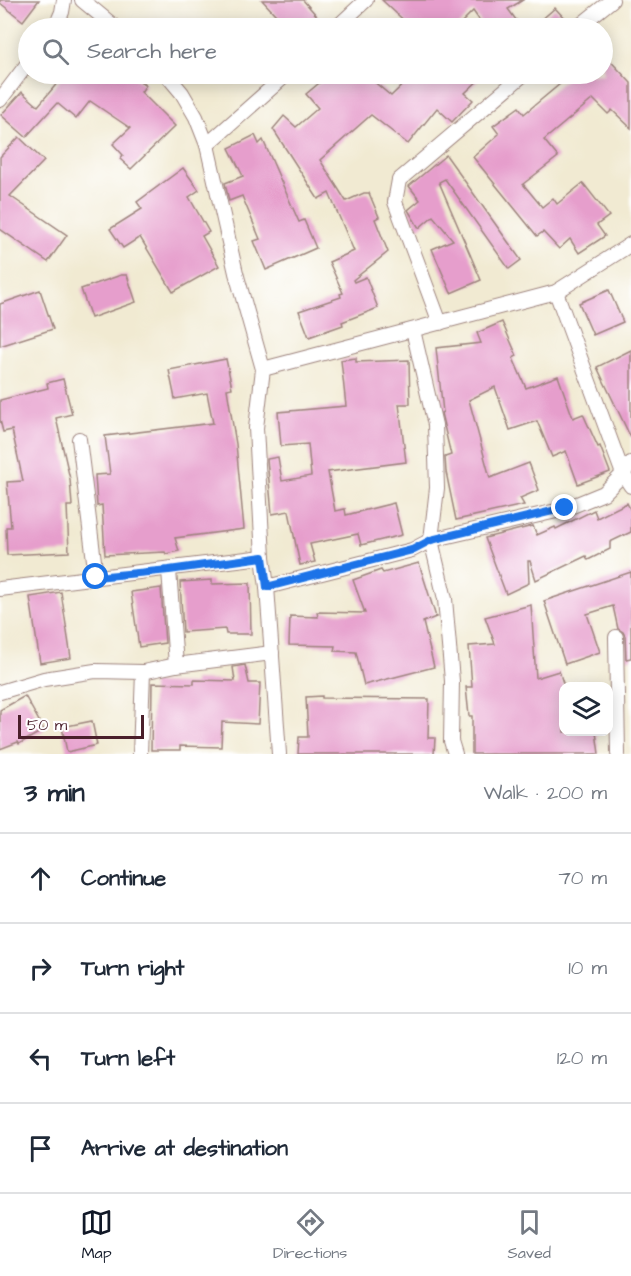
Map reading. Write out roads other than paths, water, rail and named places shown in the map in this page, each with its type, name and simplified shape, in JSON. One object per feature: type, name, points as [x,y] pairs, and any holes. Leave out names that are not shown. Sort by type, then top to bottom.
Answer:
[{"type":"street","points":[[59,18],[64,0]]},
{"type":"street","points":[[82,0],[104,18]]},
{"type":"street","points":[[347,18],[366,0]]},
{"type":"street","points":[[590,18],[612,0]]},
{"type":"street","points":[[0,100],[18,76]]},
{"type":"street","points":[[174,84],[196,117],[207,145],[236,273],[263,369],[256,428],[263,557],[279,754]]},
{"type":"street","points":[[207,145],[276,84]]},
{"type":"street","points":[[440,323],[395,202],[399,180],[512,84]]},
{"type":"street","points":[[263,369],[556,292],[631,244]]},
{"type":"street","points":[[267,587],[412,550],[431,540],[565,508],[604,493],[628,474],[556,292]]},
{"type":"street","points":[[413,330],[435,425],[437,488],[431,540],[445,599],[452,681],[451,741],[455,754]]},
{"type":"street","points":[[79,439],[96,577]]},
{"type":"street","points":[[0,589],[263,557]]},
{"type":"street","points":[[169,570],[176,665]]},
{"type":"street","points":[[616,637],[618,754]]},
{"type":"street","points":[[0,692],[44,679],[95,671],[143,672],[176,665],[272,653]]},
{"type":"street","points":[[140,754],[143,672]]}]
